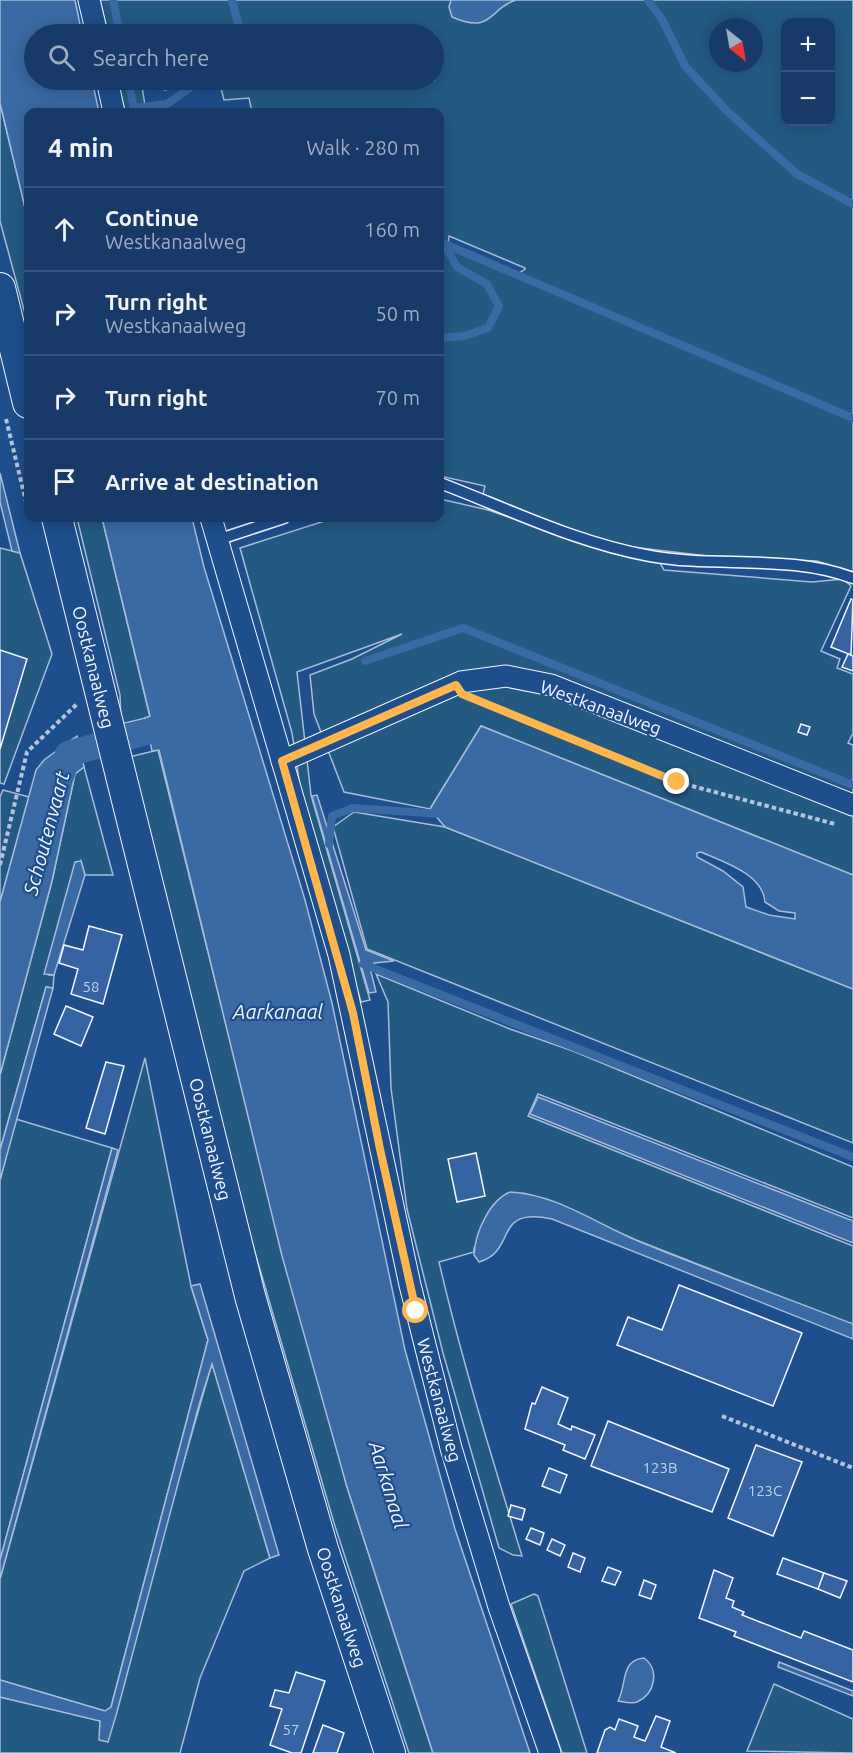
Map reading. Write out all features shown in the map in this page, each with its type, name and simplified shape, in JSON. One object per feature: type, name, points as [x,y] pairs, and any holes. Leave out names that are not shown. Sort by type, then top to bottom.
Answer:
[{"type":"main road","points":[[0,288],[17,411]]},
{"type":"main road","name":"Oostkanaalweg","points":[[58,522],[90,704],[122,786],[250,1296],[323,1548],[390,1753]]},
{"type":"street","points":[[89,0],[95,24]]},
{"type":"street","points":[[109,90],[113,108]]},
{"type":"street","name":"Westkanaalweg","points":[[212,522],[353,1013],[410,1286],[451,1448],[499,1607],[550,1753]]},
{"type":"street","name":"Westkanaalweg","points":[[282,761],[456,685],[507,676],[551,686],[853,805]]},
{"type":"lane","points":[[444,485],[606,547],[653,557],[825,568],[853,578]]},
{"type":"lane","points":[[217,540],[272,522]]},
{"type":"path","points":[[17,411],[24,474]]},
{"type":"path","points":[[456,685],[462,694],[677,782],[842,826]]},
{"type":"path","points":[[0,865],[27,752],[90,704]]},
{"type":"path","points":[[722,1416],[853,1468]]},
{"type":"shaded area","points":[[100,0],[229,0],[235,24],[106,24]]},
{"type":"shaded area","points":[[235,0],[853,0],[853,572],[817,561],[708,556],[615,545],[560,526],[483,494],[485,486],[444,477],[444,108],[251,108],[249,98],[224,100],[222,90],[444,90],[444,24],[240,24]],"holes":[[[449,236],[525,268],[518,274],[448,245]]]},
{"type":"shaded area","points":[[120,90],[143,90],[145,108],[124,108]]},
{"type":"shaded area","points":[[0,103],[24,203],[24,310],[0,221]]},
{"type":"shaded area","points":[[444,500],[488,510],[617,554],[660,563],[664,570],[812,582],[843,579],[851,586],[821,651],[840,659],[837,668],[853,674],[853,733],[848,743],[853,745],[853,875],[481,726],[430,809],[344,792],[314,714],[310,675],[352,659],[402,634],[297,672],[311,795],[370,1000],[361,1002],[302,799],[292,733],[240,548],[321,522],[444,522]]},
{"type":"shaded area","points":[[78,522],[103,522],[150,717],[121,724],[120,695]]},
{"type":"shaded area","points":[[0,548],[20,553],[52,654],[4,784],[0,783]]},
{"type":"shaded area","points":[[158,750],[254,1138],[347,1487],[433,1753],[409,1753],[334,1523],[252,1242],[129,757]]},
{"type":"shaded area","points":[[84,767],[113,875],[85,875],[81,861],[49,975],[54,975],[53,988],[46,987],[0,1150],[0,1075],[52,881],[75,774]]},
{"type":"shaded area","points":[[3,790],[29,797],[0,902],[0,797]]},
{"type":"shaded area","points":[[354,812],[445,827],[853,989],[853,1143],[367,949],[333,827]]},
{"type":"shaded area","points":[[376,974],[510,1029],[573,1051],[853,1167],[853,1218],[538,1094],[528,1116],[853,1246],[853,1325],[636,1240],[551,1202],[523,1193],[474,1248],[474,1252],[439,1262],[467,1373],[522,1556],[513,1555],[499,1548],[443,1353],[407,1209],[391,1088],[388,1002]]},
{"type":"shaded area","points":[[145,1058],[191,1286],[208,1340],[111,1707],[105,1711],[0,1680],[0,1579]]},
{"type":"shaded area","points":[[16,1119],[112,1148],[0,1560],[0,1180]]},
{"type":"shaded area","points":[[212,1363],[270,1558],[244,1571],[200,1678],[180,1753],[0,1753],[0,1697],[101,1721],[104,1741]]},
{"type":"shaded area","points":[[534,1594],[538,1596],[587,1753],[562,1753],[511,1604]]},
{"type":"shaded area","points":[[774,1684],[853,1719],[853,1753],[747,1751]]},
{"type":"water","points":[[0,0],[75,0],[80,24],[24,24],[24,90],[94,90],[98,108],[24,108],[24,203],[0,103]]},
{"type":"water","points":[[451,0],[516,0],[483,22],[476,23],[452,17],[449,7]]},
{"type":"water","points":[[0,473],[20,553],[12,551],[0,502]]},
{"type":"water","name":"Aarkanaal","points":[[103,522],[193,522],[204,567],[305,900],[332,1003],[405,1350],[455,1529],[530,1753],[433,1753],[347,1487],[282,1256],[159,750],[152,751],[145,718],[150,716]]},
{"type":"water","points":[[481,726],[853,875],[853,989],[445,827],[430,809]],"holes":[[[701,852],[741,870],[757,884],[763,892],[765,902],[779,911],[795,913],[795,919],[769,915],[746,907],[743,887],[723,871],[697,857],[697,853]]]},
{"type":"water","points":[[77,736],[84,767],[75,774],[52,881],[0,1075],[0,902],[36,770],[44,760]]},
{"type":"water","points":[[317,795],[366,950],[394,961],[374,963],[371,972],[376,992],[369,993],[312,796]]},
{"type":"water","points":[[81,861],[85,875],[54,975],[44,974],[75,862]]},
{"type":"water","points":[[46,987],[53,988],[0,1180],[0,1150]]},
{"type":"water","points":[[538,1097],[853,1221],[853,1243],[530,1114]]},
{"type":"water","points":[[112,1148],[118,1150],[0,1579],[0,1560]]},
{"type":"water","points":[[510,1192],[544,1198],[560,1204],[638,1241],[853,1324],[853,1339],[552,1219],[533,1217],[521,1219],[513,1224],[498,1249],[491,1256],[479,1262],[474,1255],[480,1228],[490,1210],[502,1196]]},
{"type":"water","points":[[200,1284],[279,1555],[270,1558],[212,1364],[108,1742],[99,1740],[100,1721],[0,1697],[0,1680],[105,1711],[111,1707],[208,1340],[191,1286]]},
{"type":"water","points":[[644,1658],[654,1675],[648,1693],[635,1703],[618,1701],[625,1674],[631,1663]]},
{"type":"water","points":[[779,1662],[853,1691],[853,1696],[778,1667]]},
{"type":"building","points":[[851,599],[853,600],[851,655],[831,647]]},
{"type":"building","points":[[0,650],[27,659],[0,749]]},
{"type":"building","points":[[848,654],[853,656],[853,671],[842,667]]},
{"type":"building","points":[[801,724],[810,727],[807,735],[798,732]]},
{"type":"building","points":[[89,926],[122,935],[103,1004],[71,994],[78,969],[59,963],[64,945],[83,950]]},
{"type":"building","points":[[66,1006],[93,1017],[81,1046],[54,1034]]},
{"type":"building","points":[[106,1062],[124,1066],[105,1134],[86,1128]]},
{"type":"building","points":[[476,1153],[485,1196],[457,1202],[448,1159]]},
{"type":"building","points":[[679,1285],[802,1333],[773,1406],[617,1345],[628,1317],[662,1330]]},
{"type":"building","points":[[542,1387],[568,1398],[558,1424],[571,1430],[572,1426],[595,1435],[585,1459],[563,1450],[565,1445],[525,1429],[532,1403],[535,1404]]},
{"type":"building","points":[[608,1421],[729,1469],[712,1512],[591,1466]]},
{"type":"building","points":[[756,1445],[802,1462],[773,1536],[728,1518]]},
{"type":"building","points":[[549,1468],[567,1475],[560,1493],[542,1486]]},
{"type":"building","points":[[511,1505],[525,1509],[522,1520],[508,1516]]},
{"type":"building","points":[[531,1528],[544,1533],[540,1545],[526,1539]]},
{"type":"building","points":[[552,1539],[565,1545],[560,1556],[547,1550]]},
{"type":"building","points":[[573,1553],[585,1558],[580,1572],[568,1567]]},
{"type":"building","points":[[783,1558],[824,1573],[818,1589],[777,1574]]},
{"type":"building","points":[[608,1567],[621,1572],[615,1585],[602,1581]]},
{"type":"building","points":[[714,1570],[733,1578],[726,1598],[734,1601],[732,1607],[744,1612],[742,1615],[801,1638],[804,1631],[853,1650],[853,1682],[734,1636],[736,1632],[699,1618]]},
{"type":"building","points":[[824,1573],[847,1581],[840,1598],[818,1589]]},
{"type":"building","points":[[644,1580],[656,1585],[651,1599],[639,1595]]},
{"type":"building","points":[[296,1672],[325,1681],[301,1753],[292,1753],[270,1745],[282,1709],[270,1706],[275,1690],[289,1693]]},
{"type":"building","points":[[656,1716],[670,1721],[661,1747],[676,1753],[597,1753],[605,1730],[610,1727],[615,1730],[619,1719],[638,1726],[634,1737],[645,1741]]},
{"type":"building","points":[[323,1725],[344,1733],[337,1753],[313,1753]]},
{"type":"waterway","points":[[113,0],[118,24]]},
{"type":"waterway","points":[[232,0],[238,24]]},
{"type":"waterway","points":[[648,0],[663,21],[685,66],[728,112],[797,174],[853,204]]},
{"type":"waterway","points":[[130,90],[134,108]]},
{"type":"waterway","points":[[134,108],[167,104],[187,90]]},
{"type":"waterway","points":[[444,244],[853,418]]},
{"type":"waterway","points":[[444,244],[457,267],[487,284],[499,306],[488,328],[464,336],[444,338]]},
{"type":"waterway","points":[[365,661],[463,628],[853,785]]},
{"type":"waterway","name":"Schoutenvaart","points":[[62,774],[68,754],[179,723]]},
{"type":"waterway","points":[[329,844],[332,816],[353,808],[443,814]]},
{"type":"waterway","points":[[363,964],[853,1157]]},
{"type":"route","points":[[416,1311],[339,955],[282,761],[456,685],[462,694],[677,782]]}]
